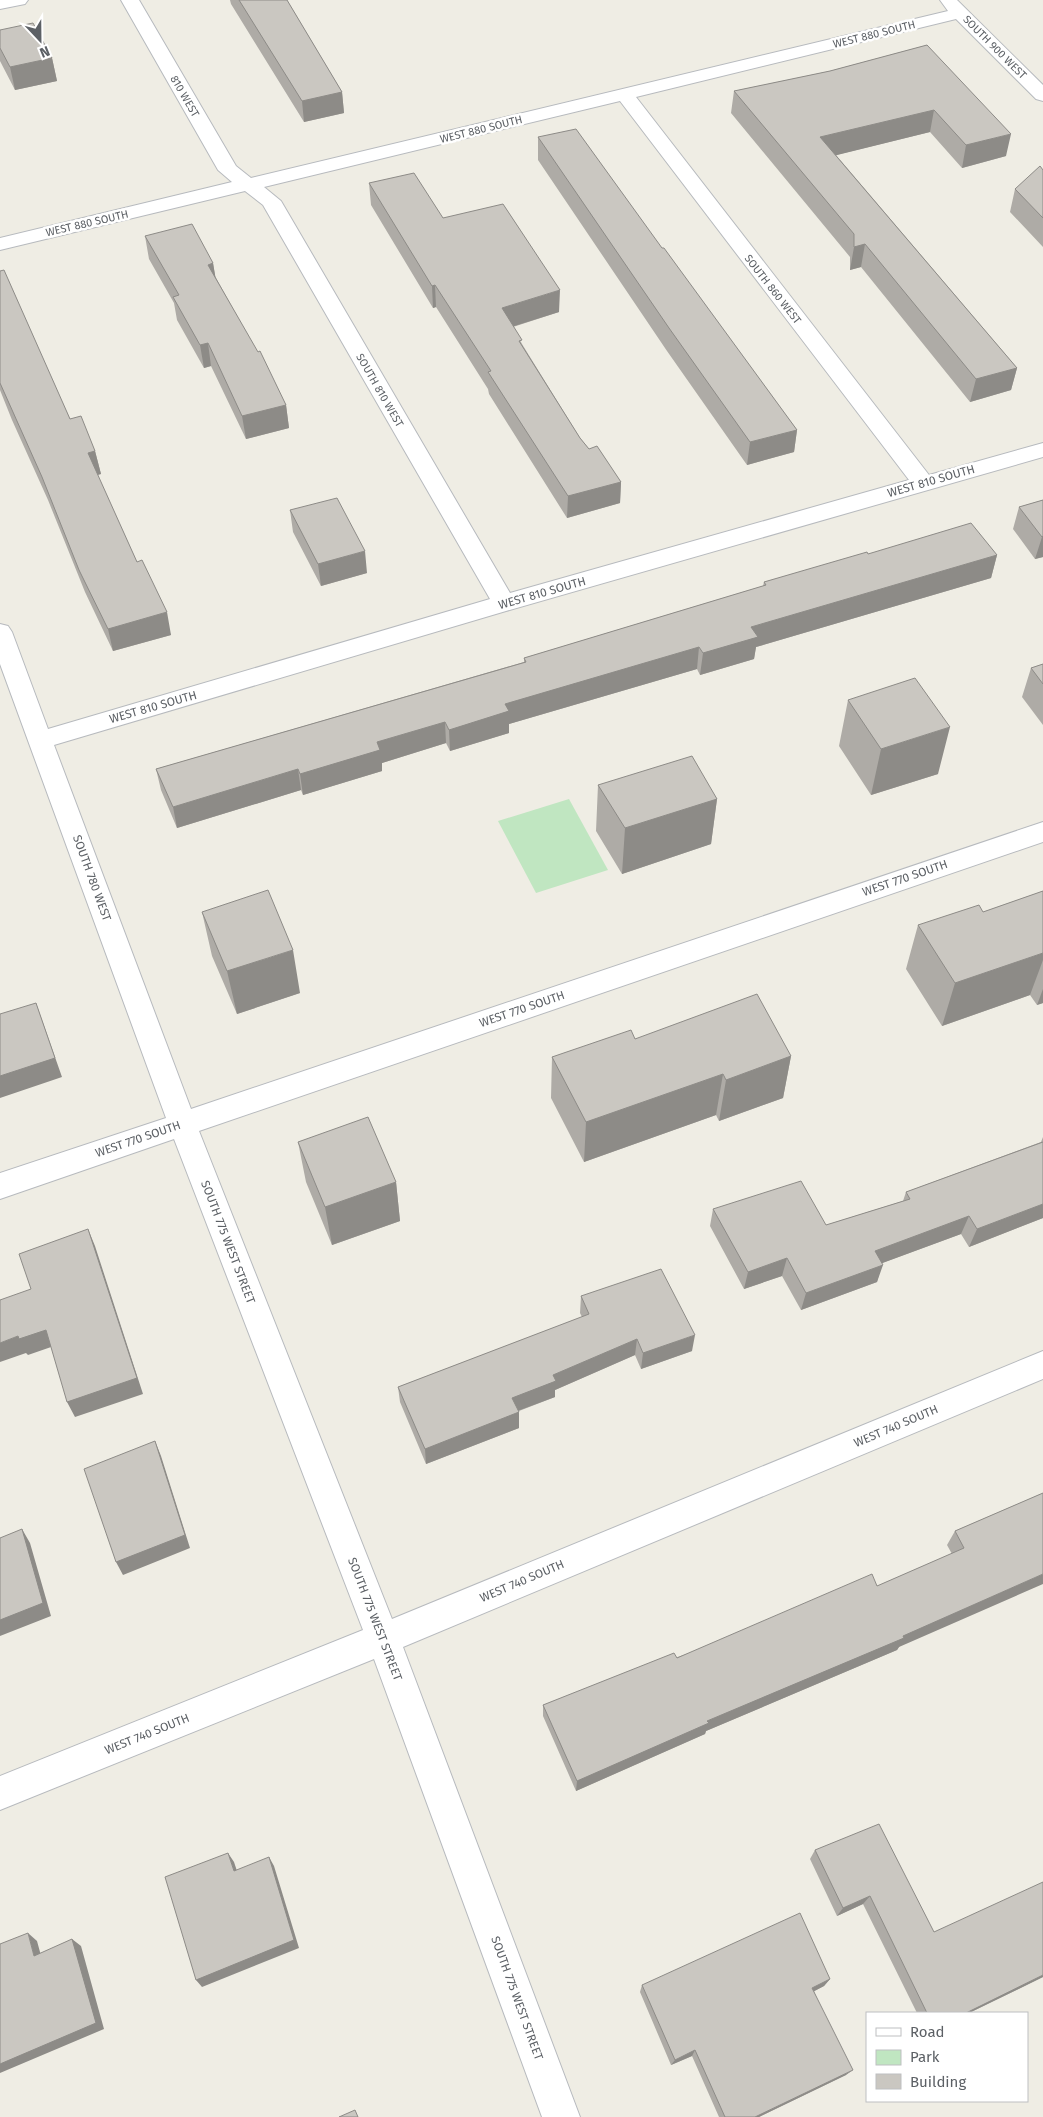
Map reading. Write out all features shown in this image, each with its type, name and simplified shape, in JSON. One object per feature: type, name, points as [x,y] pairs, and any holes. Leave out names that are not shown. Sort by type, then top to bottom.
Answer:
[{"type":"street","points":[[0,4],[19,0]]},
{"type":"street","name":"810 WEST","points":[[130,0],[228,170],[248,185]]},
{"type":"street","name":"WEST 880 SOUTH","points":[[0,244],[624,94],[955,7]]},
{"type":"street","name":"SOUTH 900 WEST","points":[[955,7],[1043,95]]},
{"type":"street","name":"SOUTH 860 WEST","points":[[624,94],[923,483]]},
{"type":"street","name":"SOUTH 810 WEST","points":[[248,185],[271,202],[504,603]]},
{"type":"street","name":"WEST 810 SOUTH","points":[[42,740],[504,603],[1043,450]]},
{"type":"street","name":"SOUTH 780 WEST","points":[[0,632],[42,740],[182,1124]]},
{"type":"street","name":"WEST 770 SOUTH","points":[[0,1186],[1043,832]]},
{"type":"street","name":"SOUTH 775 WEST STREET","points":[[182,1124],[383,1639],[561,2117]]},
{"type":"street","name":"WEST 740 SOUTH","points":[[0,1793],[383,1639],[1043,1365]]},
{"type":"green space","points":[[569,799],[608,870],[536,893],[498,821]]},
{"type":"building","points":[[239,0],[287,0],[342,92],[302,101]]},
{"type":"building","points":[[33,23],[52,58],[10,67],[0,48],[0,30]]},
{"type":"building","points":[[927,45],[1011,134],[966,145],[934,110],[820,137],[1017,368],[976,379],[865,244],[854,247],[854,234],[734,91],[830,71]]},
{"type":"building","points":[[576,129],[797,430],[750,442],[538,137]]},
{"type":"building","points":[[1040,166],[1043,170],[1043,218],[1015,189]]},
{"type":"building","points":[[414,173],[443,218],[503,204],[560,290],[502,308],[522,340],[519,341],[580,438],[589,449],[597,446],[621,482],[568,496],[488,372],[491,371],[435,285],[432,286],[369,183]]},
{"type":"building","points":[[192,224],[213,263],[208,265],[258,352],[260,351],[286,405],[242,416],[208,343],[200,345],[173,297],[179,295],[145,236]]},
{"type":"building","points":[[4,270],[70,419],[81,416],[95,451],[88,453],[137,562],[142,560],[167,612],[108,629],[79,570],[42,477],[0,383],[0,271]]},
{"type":"building","points":[[337,498],[365,551],[318,564],[290,510]]},
{"type":"building","points":[[1043,500],[1043,536],[1042,537],[1019,507]]},
{"type":"building","points":[[971,523],[997,555],[751,627],[758,637],[703,653],[699,647],[505,704],[509,711],[449,730],[445,722],[377,742],[380,750],[300,774],[298,769],[173,807],[156,769],[526,662],[524,658],[766,585],[764,582],[867,552],[868,554]]},
{"type":"building","points":[[1043,664],[1043,684],[1031,668]]},
{"type":"building","points":[[915,678],[950,727],[881,749],[848,700]]},
{"type":"building","points":[[692,756],[717,799],[625,828],[598,785]]},
{"type":"building","points":[[268,890],[293,950],[227,971],[202,912]]},
{"type":"building","points":[[1043,891],[1043,953],[955,983],[918,925],[979,905],[983,912]]},
{"type":"building","points":[[757,994],[791,1056],[726,1080],[723,1074],[586,1122],[552,1057],[631,1030],[635,1039]]},
{"type":"building","points":[[36,1003],[55,1058],[0,1076],[0,1014]]},
{"type":"building","points":[[368,1117],[396,1182],[325,1207],[298,1142]]},
{"type":"building","points":[[1043,1142],[1043,1204],[977,1229],[969,1216],[875,1251],[883,1265],[806,1293],[787,1258],[748,1272],[713,1209],[801,1181],[826,1225],[910,1199],[906,1192]]},
{"type":"building","points":[[88,1229],[137,1378],[67,1402],[46,1330],[19,1339],[18,1336],[0,1343],[0,1300],[31,1289],[19,1254]]},
{"type":"building","points":[[661,1269],[695,1335],[643,1353],[637,1339],[553,1375],[556,1381],[512,1398],[519,1412],[425,1449],[398,1387],[589,1314],[581,1296]]},
{"type":"building","points":[[155,1441],[185,1535],[116,1562],[84,1469]]},
{"type":"building","points":[[1043,1493],[1043,1574],[903,1636],[904,1638],[707,1721],[709,1723],[577,1781],[543,1705],[674,1653],[677,1658],[872,1574],[877,1586],[964,1548],[955,1531]]},
{"type":"building","points":[[22,1529],[43,1603],[0,1620],[0,1538]]},
{"type":"building","points":[[879,1824],[934,1932],[1043,1882],[1043,1975],[968,2012],[927,2012],[870,1896],[843,1908],[815,1850]]},
{"type":"building","points":[[228,1853],[234,1871],[269,1857],[294,1940],[196,1980],[165,1877]]},
{"type":"building","points":[[800,1913],[830,1979],[812,1988],[853,2070],[755,2117],[725,2117],[695,2050],[675,2060],[642,1985]]},
{"type":"building","points":[[28,1933],[34,1956],[72,1939],[96,2023],[0,2064],[0,1944]]},
{"type":"building","points":[[355,2110],[358,2117],[339,2117]]}]
